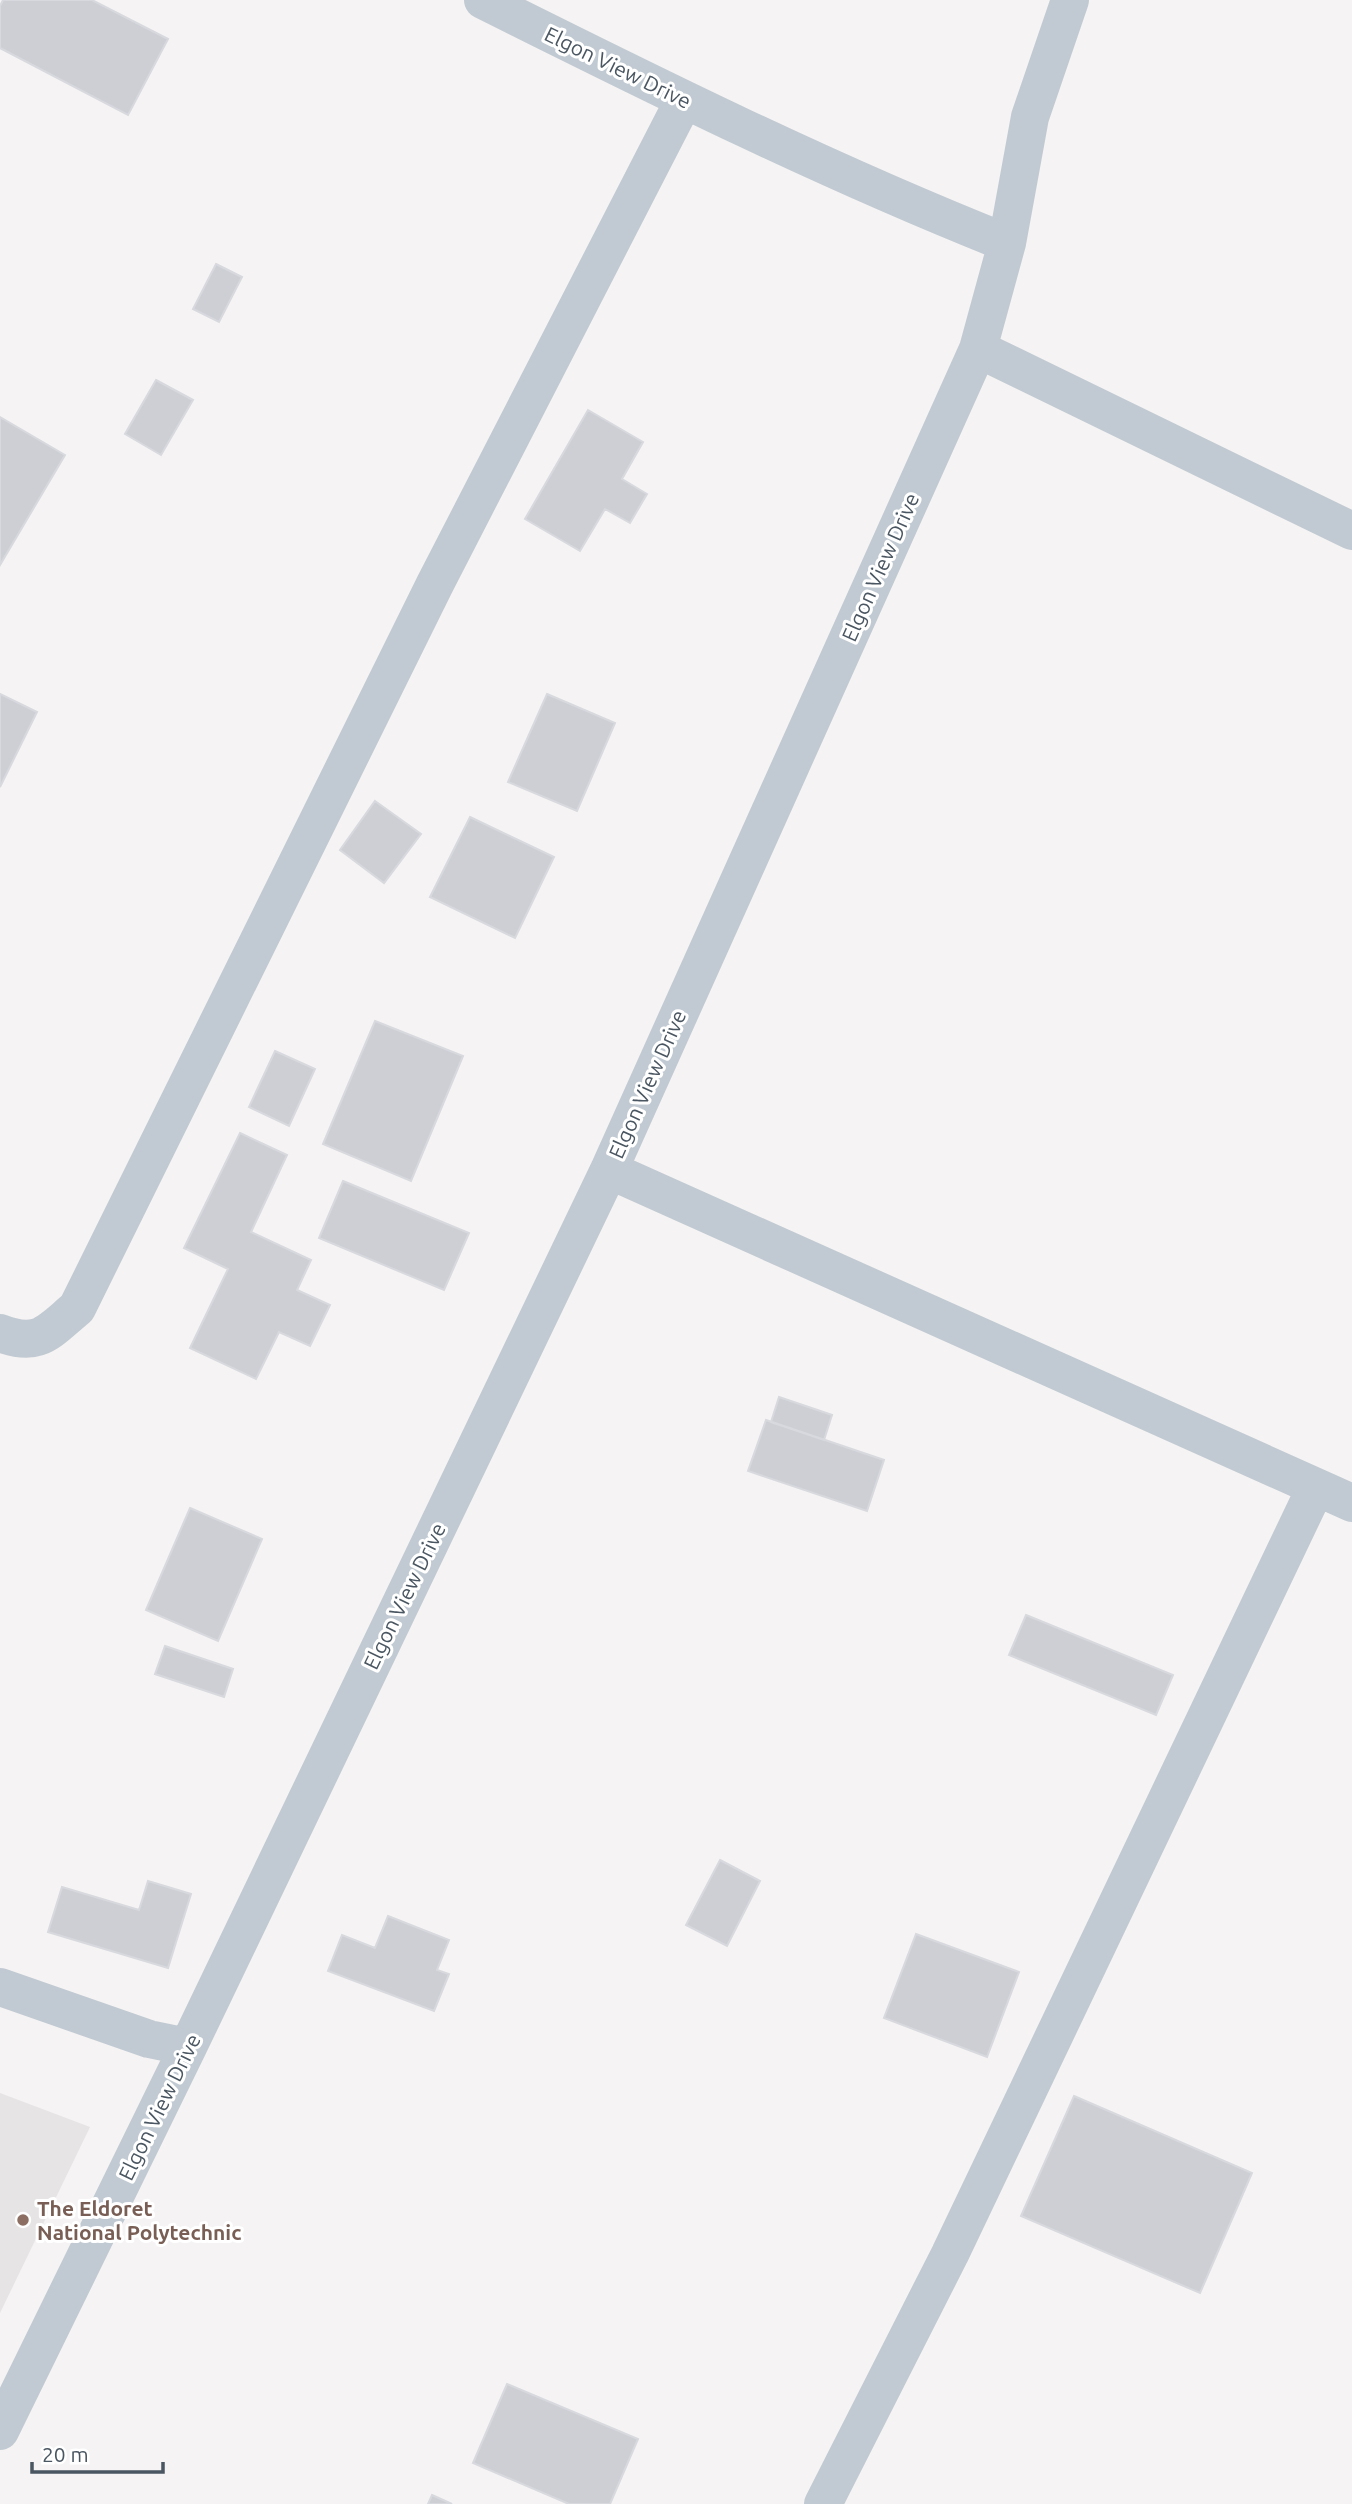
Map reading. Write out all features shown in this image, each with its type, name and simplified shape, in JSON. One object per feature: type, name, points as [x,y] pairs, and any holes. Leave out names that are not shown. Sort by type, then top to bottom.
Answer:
[{"type":"street","name":"Elgon View Drive","points":[[0,2431],[188,2047],[609,1170],[978,349],[1007,243],[928,211],[684,100],[483,0]]},
{"type":"street","points":[[1007,243],[1030,117],[1070,0]]},
{"type":"street","points":[[0,1333],[14,1338],[41,1338],[77,1308],[435,583],[684,100]]},
{"type":"street","points":[[978,349],[1352,530]]},
{"type":"street","points":[[609,1170],[1352,1503]]},
{"type":"street","points":[[823,2504],[950,2254],[1316,1487]]},
{"type":"street","points":[[0,1987],[149,2039],[188,2047]]},
{"type":"shaded area","name":"The Eldoret National Polytechnic","points":[[0,2093],[90,2127],[0,2313]]},
{"type":"building","points":[[3,0],[92,0],[168,39],[128,115],[0,48],[0,6]]},
{"type":"building","points":[[216,264],[242,277],[219,322],[193,309]]},
{"type":"building","points":[[156,380],[193,400],[161,455],[125,434]]},
{"type":"building","points":[[588,410],[643,442],[622,479],[647,494],[630,523],[605,509],[580,551],[525,519]]},
{"type":"building","points":[[0,417],[65,455],[0,565]]},
{"type":"building","points":[[0,694],[37,712],[0,787]]},
{"type":"building","points":[[547,694],[615,723],[577,811],[508,782]]},
{"type":"building","points":[[375,801],[421,834],[384,883],[340,850]]},
{"type":"building","points":[[470,817],[554,857],[515,938],[430,897]]},
{"type":"building","points":[[375,1021],[463,1056],[411,1181],[323,1144]]},
{"type":"building","points":[[275,1051],[315,1069],[289,1126],[249,1107]]},
{"type":"building","points":[[240,1133],[287,1155],[251,1232],[311,1260],[297,1290],[330,1305],[310,1346],[279,1332],[256,1379],[190,1348],[228,1269],[184,1248]]},
{"type":"building","points":[[343,1181],[469,1233],[444,1290],[319,1238]]},
{"type":"building","points":[[779,1397],[832,1415],[824,1440],[771,1422]]},
{"type":"building","points":[[766,1420],[884,1460],[867,1511],[748,1471]]},
{"type":"building","points":[[190,1508],[262,1539],[218,1641],[146,1610]]},
{"type":"building","points":[[1026,1615],[1173,1675],[1156,1715],[1009,1655]]},
{"type":"building","points":[[165,1646],[233,1669],[224,1697],[155,1674]]},
{"type":"building","points":[[720,1860],[760,1881],[727,1946],[686,1925]]},
{"type":"building","points":[[148,1881],[191,1894],[168,1968],[48,1932],[62,1887],[139,1910]]},
{"type":"building","points":[[388,1916],[449,1940],[437,1970],[449,1974],[434,2011],[328,1971],[342,1935],[375,1948]]},
{"type":"building","points":[[916,1934],[1019,1972],[987,2057],[884,2018]]},
{"type":"building","points":[[1074,2096],[1252,2173],[1200,2293],[1021,2216]]},
{"type":"building","points":[[507,2384],[638,2439],[610,2504],[569,2504],[473,2463]]},
{"type":"building","points":[[432,2495],[452,2504],[428,2504]]},
{"type":"place","name":"The Eldoret National Polytechnic","points":[[23,2220]]}]
